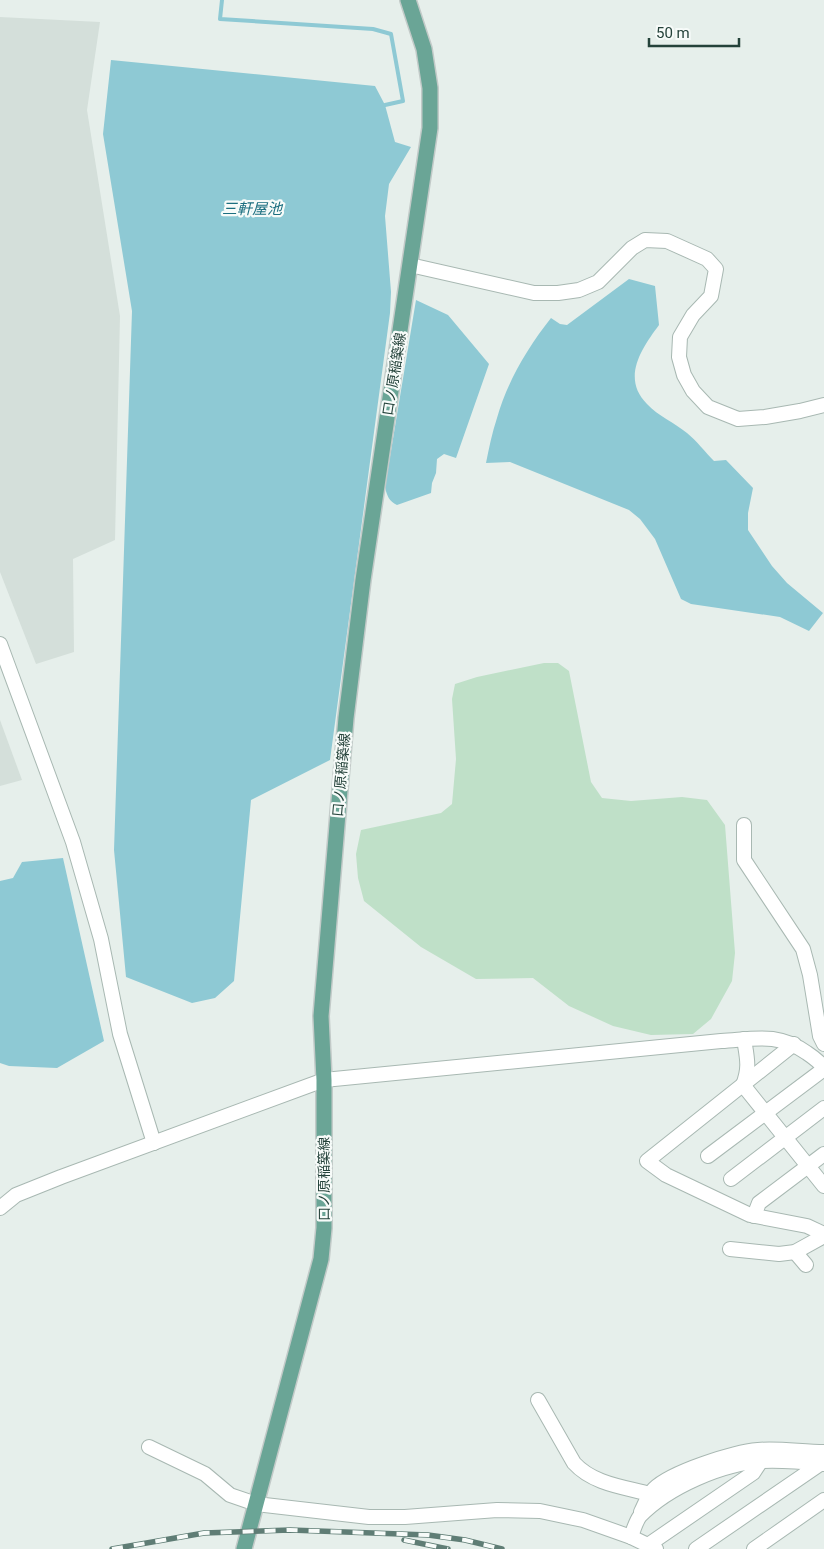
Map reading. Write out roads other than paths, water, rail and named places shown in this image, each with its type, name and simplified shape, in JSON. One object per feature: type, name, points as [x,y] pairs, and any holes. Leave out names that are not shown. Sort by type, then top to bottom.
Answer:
[{"type":"main road","name":"口ノ原稲築線","points":[[244,1549],[322,1259],[324,1228],[324,1080],[322,1016],[346,718],[362,580],[430,128],[430,88],[424,49],[408,0]]},
{"type":"street","points":[[410,265],[534,293],[558,294],[580,290],[598,282],[632,248],[645,240],[667,241],[707,259],[716,269],[711,296],[693,315],[680,337],[679,357],[684,375],[693,391],[708,407],[738,419],[800,412],[824,405]]},
{"type":"street","points":[[0,644],[73,842],[101,939],[120,1034],[154,1143]]},
{"type":"street","points":[[744,825],[744,860],[803,949],[810,975],[820,1036],[824,1044]]},
{"type":"street","points":[[0,1208],[16,1195],[324,1080],[744,1039],[777,1038],[794,1044],[819,1061],[824,1068],[766,1114],[708,1156]]},
{"type":"street","points":[[743,1085],[748,1072],[744,1039]]},
{"type":"street","points":[[794,1044],[647,1162],[666,1175],[754,1216],[807,1226],[824,1235]]},
{"type":"street","points":[[743,1085],[824,1186]]},
{"type":"street","points":[[731,1179],[786,1139],[824,1108]]},
{"type":"street","points":[[754,1216],[759,1203],[824,1154]]},
{"type":"street","points":[[730,1249],[779,1254],[795,1252],[824,1235]]},
{"type":"street","points":[[795,1252],[806,1264]]},
{"type":"street","points":[[538,1400],[574,1463],[580,1470],[599,1481],[650,1494]]},
{"type":"street","points":[[149,1447],[205,1474],[230,1496],[256,1504],[368,1517],[497,1510],[540,1511],[584,1520],[652,1547],[753,1473],[761,1461]]},
{"type":"street","points":[[630,1537],[650,1494],[659,1484],[673,1476],[741,1453],[760,1450],[823,1460]]},
{"type":"street","points":[[639,1517],[679,1486],[691,1480],[761,1461],[823,1460]]},
{"type":"street","points":[[696,1549],[823,1460]]},
{"type":"street","points":[[754,1549],[824,1500]]},
{"type":"water","name":"三軒屋池","points":[[111,60],[375,86],[385,105],[395,142],[411,147],[389,184],[385,216],[391,292],[390,313],[330,760],[251,800],[234,981],[215,998],[192,1003],[126,977],[114,850],[132,311],[103,134]]},
{"type":"water","points":[[629,279],[655,286],[659,325],[646,343],[637,363],[635,374],[639,394],[651,408],[691,436],[714,461],[726,460],[753,488],[748,513],[748,530],[772,566],[787,583],[823,613],[809,631],[780,617],[691,604],[681,599],[655,539],[640,519],[629,510],[510,462],[486,463],[506,391],[526,353],[551,318],[560,324],[567,325]]},
{"type":"water","points":[[416,300],[448,315],[489,364],[456,458],[444,454],[437,459],[431,493],[397,505],[389,498],[385,487]]},
{"type":"water","points":[[63,858],[104,1041],[57,1068],[9,1066],[0,1063],[0,881],[13,878],[22,862]]},
{"type":"waterway","points":[[222,0],[220,19],[373,29],[391,34],[403,101],[385,105]]},
{"type":"railway","points":[[112,1549],[204,1533],[290,1530],[428,1535],[465,1540],[502,1549]]},
{"type":"railway","points":[[404,1540],[448,1549]]}]
